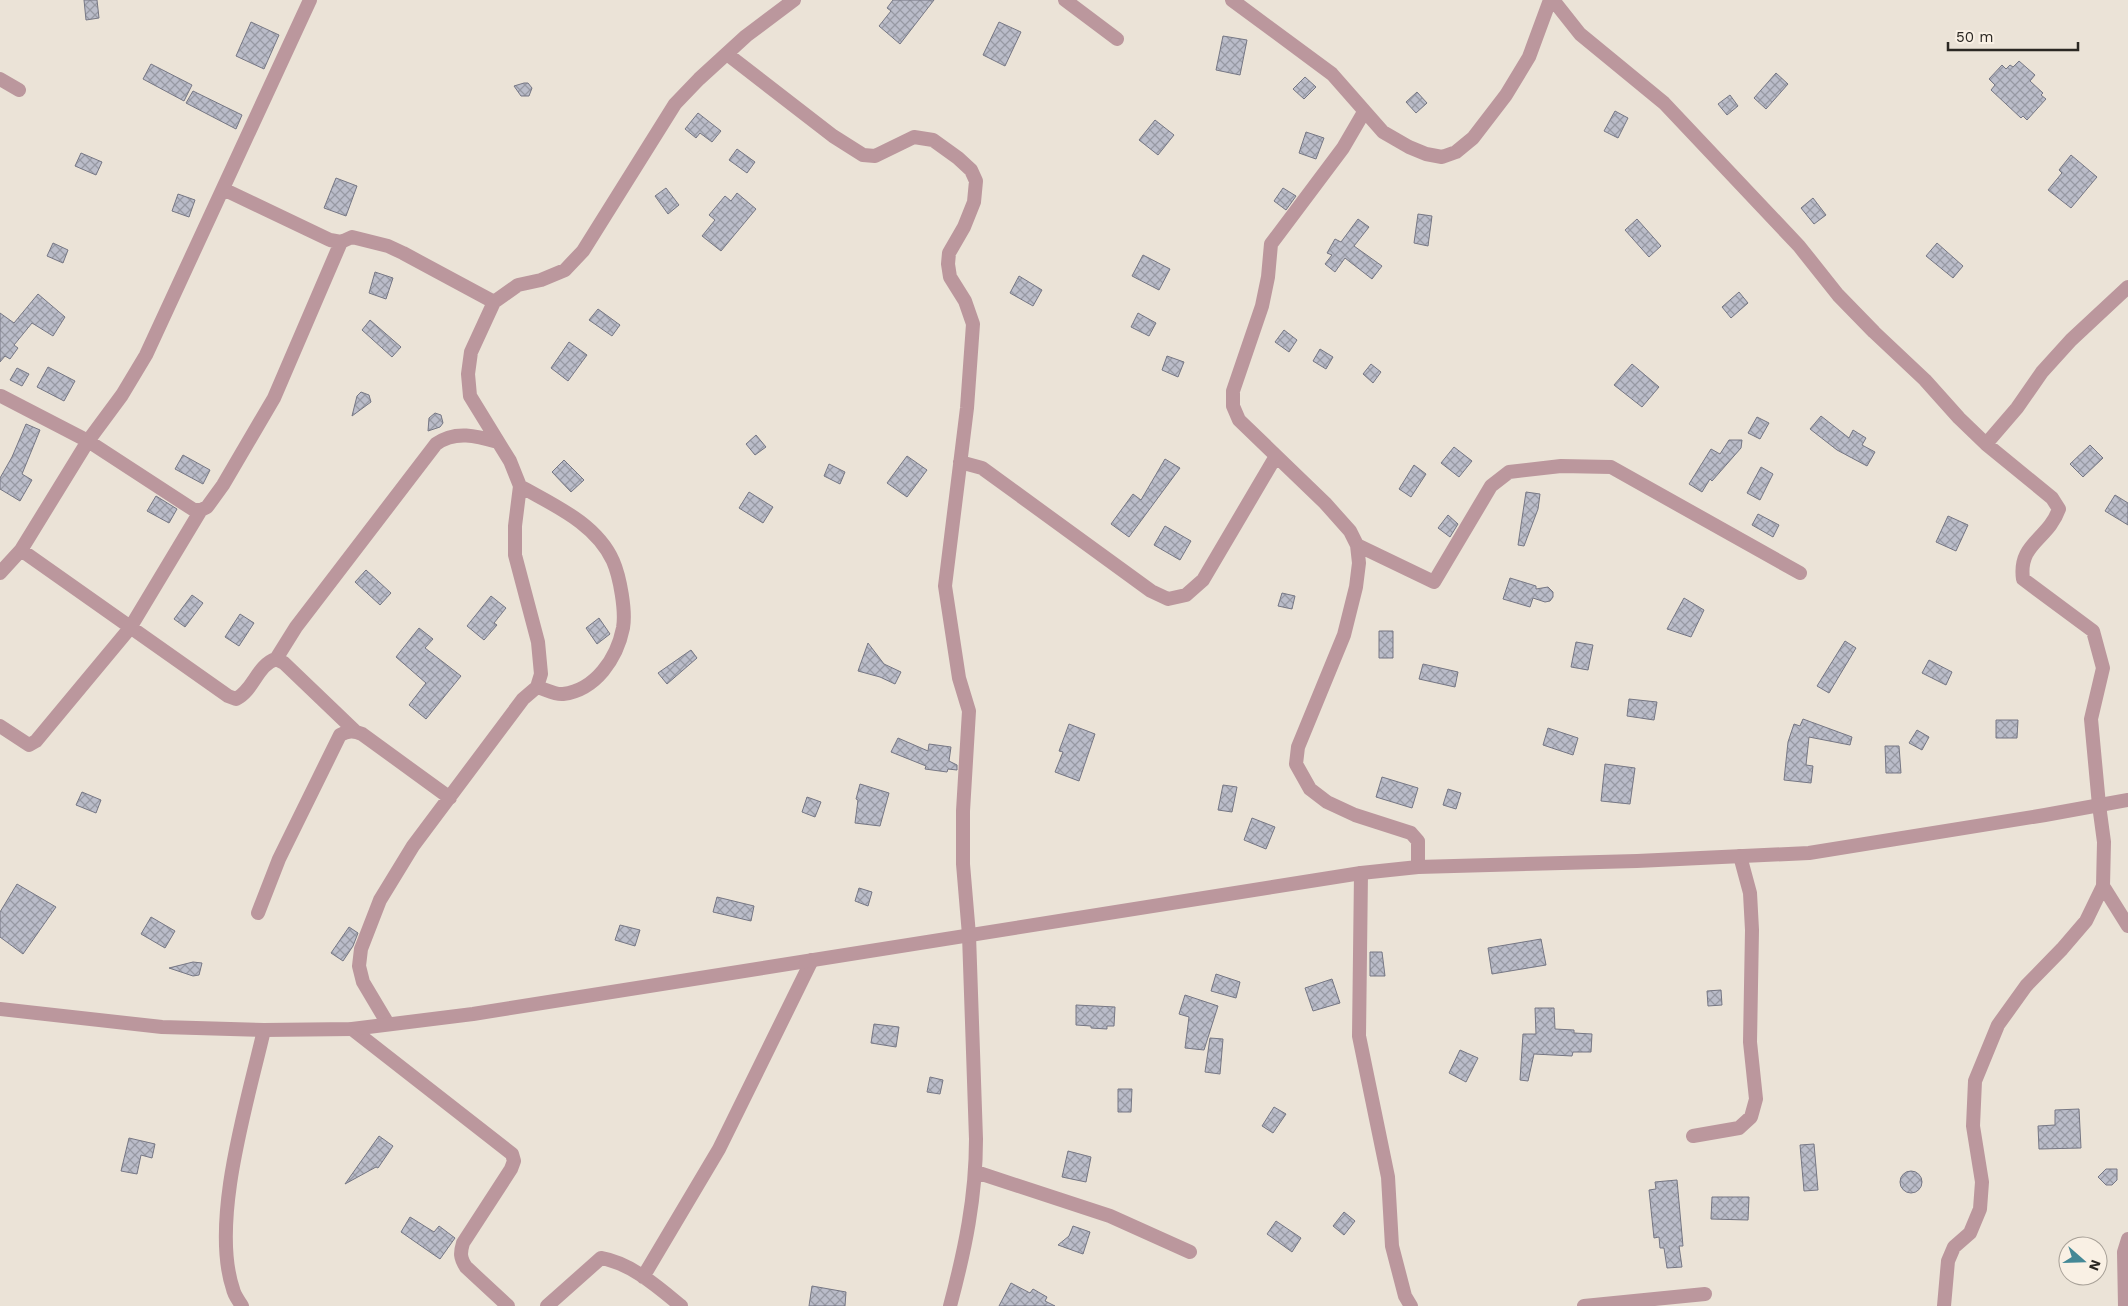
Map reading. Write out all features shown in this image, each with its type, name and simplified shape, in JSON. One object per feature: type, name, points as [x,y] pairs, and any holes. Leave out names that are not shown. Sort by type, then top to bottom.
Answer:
[{"type":"street","points":[[0,573],[22,550],[88,441],[122,395],[146,355],[310,0]]},
{"type":"street","points":[[388,1024],[363,982],[359,966],[361,949],[380,900],[413,846],[523,699],[538,687],[541,674],[538,642],[515,555],[515,526],[520,486],[510,461],[470,396],[468,374],[472,352],[494,302],[518,285],[541,280],[565,270],[583,251],[675,104],[699,79],[760,25],[794,0]]},
{"type":"street","points":[[1065,0],[1117,39]]},
{"type":"street","points":[[1232,0],[1332,74],[1383,132],[1409,147],[1426,154],[1442,157],[1456,152],[1473,138],[1518,77],[1529,57],[1552,0],[1580,34],[1664,103],[1799,246],[1838,295],[1925,380],[1986,444],[2052,498],[2059,509],[2054,522],[2028,550],[2021,565],[2023,580],[2093,631],[2103,668],[2091,719],[2104,842],[2103,886],[2086,921],[2026,986],[1998,1025],[1975,1081],[1973,1126],[1982,1182],[1980,1208],[1970,1233],[1954,1247],[1948,1261],[1944,1306]]},
{"type":"street","points":[[727,54],[833,136],[863,155],[875,156],[914,137],[933,140],[971,170],[976,181],[974,202],[964,227],[949,252],[948,264],[950,276],[966,301],[973,324],[967,408],[945,586],[959,678],[969,711],[963,811],[963,864],[969,935],[976,1109],[976,1172],[967,1241],[950,1306]]},
{"type":"street","points":[[0,80],[19,90]]},
{"type":"street","points":[[1364,112],[1343,148],[1271,244],[1268,277],[1262,306],[1234,391],[1233,406],[1239,420],[1325,503],[1350,531],[1358,545],[1359,563],[1356,587],[1344,635],[1300,740],[1296,764],[1310,789],[1327,802],[1356,815],[1411,832],[1418,841],[1418,867]]},
{"type":"street","points":[[223,189],[330,240],[341,242],[352,237],[388,246],[494,302]]},
{"type":"street","points":[[1,396],[88,441],[194,510],[201,510],[207,507],[223,485],[274,398],[341,242]]},
{"type":"street","points":[[1986,444],[2017,408],[2042,372],[2071,340],[2128,287]]},
{"type":"street","points":[[22,550],[130,628],[228,696],[236,699],[244,695],[266,662],[276,659],[296,627],[436,444],[454,435],[484,438],[498,442]]},
{"type":"street","points":[[960,462],[982,468],[1151,591],[1168,600],[1186,595],[1203,580],[1276,456]]},
{"type":"street","points":[[1358,545],[1434,582],[1491,486],[1509,472],[1561,466],[1611,467],[1800,574]]},
{"type":"street","points":[[520,486],[579,520],[597,536],[613,561],[622,598],[623,627],[615,653],[599,677],[578,690],[561,694],[538,687]]},
{"type":"street","points":[[0,726],[29,745],[36,741],[130,628],[201,510]]},
{"type":"street","points":[[276,659],[284,663],[355,731],[450,798]]},
{"type":"street","points":[[258,914],[279,859],[340,735],[347,731],[355,731]]},
{"type":"street","points":[[0,1009],[162,1026],[264,1030],[352,1029],[473,1014],[1361,873],[1418,867],[1809,853],[2128,800]]},
{"type":"street","points":[[1693,1136],[1739,1128],[1751,1116],[1756,1099],[1750,1042],[1752,930],[1750,894],[1740,856]]},
{"type":"street","points":[[1361,873],[1359,1036],[1388,1177],[1392,1246],[1405,1296],[1411,1306]]},
{"type":"street","points":[[2103,886],[2128,926]]},
{"type":"street","points":[[643,1277],[719,1149],[812,960]]},
{"type":"street","points":[[352,1029],[512,1154],[514,1161],[511,1169],[463,1243],[461,1252],[462,1260],[466,1267],[508,1306]]},
{"type":"street","points":[[242,1306],[233,1290],[228,1263],[225,1222],[235,1158],[264,1030]]},
{"type":"street","points":[[976,1172],[1110,1216],[1190,1252]]},
{"type":"street","points":[[2125,1306],[2124,1252],[2128,1239]]},
{"type":"street","points":[[547,1306],[601,1258],[613,1260],[643,1277],[681,1306]]},
{"type":"street","points":[[227,1306],[233,1290]]},
{"type":"street","points":[[1584,1306],[1705,1294]]},
{"type":"building","points":[[84,0],[97,0],[99,18],[86,20]]},
{"type":"building","points":[[893,0],[934,0],[900,44],[879,26],[891,11],[887,8]]},
{"type":"building","points":[[251,22],[279,35],[264,69],[236,56]]},
{"type":"building","points":[[999,22],[1021,32],[1005,66],[983,55]]},
{"type":"building","points":[[1223,36],[1247,40],[1240,75],[1216,70]]},
{"type":"building","points":[[2019,61],[2035,75],[2030,81],[2043,93],[2041,95],[2046,99],[2027,120],[2023,116],[2021,118],[1991,90],[1995,85],[1989,79],[2002,65],[2006,69],[2010,65],[2013,67]]},
{"type":"building","points":[[151,64],[192,85],[184,101],[143,79]]},
{"type":"building","points":[[1776,73],[1788,84],[1766,109],[1754,98]]},
{"type":"building","points":[[1305,77],[1316,87],[1304,99],[1293,89]]},
{"type":"building","points":[[528,83],[532,88],[529,96],[521,96],[514,86]]},
{"type":"building","points":[[193,91],[242,115],[236,129],[186,103]]},
{"type":"building","points":[[1417,92],[1427,103],[1416,113],[1406,102]]},
{"type":"building","points":[[1730,95],[1738,106],[1727,115],[1718,104]]},
{"type":"building","points":[[1615,111],[1628,118],[1618,138],[1604,131]]},
{"type":"building","points":[[698,113],[721,131],[712,142],[700,133],[696,138],[685,129]]},
{"type":"building","points":[[1155,120],[1174,135],[1158,155],[1139,140]]},
{"type":"building","points":[[1306,132],[1324,138],[1316,159],[1299,153]]},
{"type":"building","points":[[737,149],[755,162],[747,173],[729,160]]},
{"type":"building","points":[[81,153],[102,162],[96,175],[75,166]]},
{"type":"building","points":[[2071,155],[2097,177],[2071,208],[2048,190],[2062,173],[2059,170]]},
{"type":"building","points":[[336,178],[357,186],[346,216],[324,208]]},
{"type":"building","points":[[666,188],[679,205],[668,214],[655,196]]},
{"type":"building","points":[[1283,188],[1296,196],[1286,210],[1274,201]]},
{"type":"building","points":[[737,193],[756,209],[721,251],[702,236],[715,220],[709,215],[725,196],[731,201]]},
{"type":"building","points":[[178,194],[195,200],[189,217],[172,211]]},
{"type":"building","points":[[1813,198],[1826,215],[1814,224],[1801,208]]},
{"type":"building","points":[[1418,214],[1432,216],[1428,246],[1414,243]]},
{"type":"building","points":[[1358,219],[1369,227],[1354,246],[1382,266],[1372,279],[1345,258],[1335,272],[1325,264],[1332,255],[1327,253],[1335,239],[1341,242]]},
{"type":"building","points":[[1637,219],[1661,246],[1649,257],[1625,230]]},
{"type":"building","points":[[53,243],[68,250],[63,263],[47,256]]},
{"type":"building","points":[[1937,243],[1963,266],[1953,278],[1926,256]]},
{"type":"building","points":[[1143,255],[1170,269],[1159,290],[1132,276]]},
{"type":"building","points":[[375,272],[393,278],[386,299],[369,293]]},
{"type":"building","points":[[1019,276],[1042,290],[1033,306],[1010,293]]},
{"type":"building","points":[[1739,292],[1748,303],[1731,318],[1722,307]]},
{"type":"building","points":[[38,294],[65,317],[53,336],[32,323],[14,345],[18,348],[10,359],[5,356],[0,362],[0,313],[14,323]]},
{"type":"building","points":[[598,309],[620,325],[612,336],[589,320]]},
{"type":"building","points":[[1138,313],[1156,323],[1149,336],[1131,327]]},
{"type":"building","points":[[370,320],[401,347],[392,357],[362,330]]},
{"type":"building","points":[[1284,330],[1297,340],[1289,352],[1275,342]]},
{"type":"building","points":[[569,342],[587,355],[568,381],[551,368]]},
{"type":"building","points":[[1320,349],[1333,357],[1326,369],[1313,361]]},
{"type":"building","points":[[1167,356],[1184,362],[1178,377],[1162,370]]},
{"type":"building","points":[[1371,364],[1381,372],[1373,383],[1363,374]]},
{"type":"building","points":[[1632,364],[1659,387],[1642,407],[1614,385]]},
{"type":"building","points":[[48,367],[75,381],[64,401],[37,387]]},
{"type":"building","points":[[17,368],[29,374],[22,386],[10,380]]},
{"type":"building","points":[[361,392],[369,395],[371,402],[352,416],[357,396]]},
{"type":"building","points":[[435,413],[441,415],[443,423],[440,427],[428,431],[429,418]]},
{"type":"building","points":[[1821,416],[1849,438],[1853,430],[1866,438],[1862,445],[1875,452],[1867,466],[1837,450],[1810,429]]},
{"type":"building","points":[[1757,417],[1769,423],[1760,439],[1748,433]]},
{"type":"building","points":[[26,424],[40,430],[22,474],[32,480],[20,501],[0,489],[0,478],[12,457]]},
{"type":"building","points":[[756,435],[766,447],[755,455],[746,444]]},
{"type":"building","points":[[1729,440],[1742,440],[1741,448],[1712,481],[1710,479],[1702,492],[1689,484],[1711,449],[1720,454]]},
{"type":"building","points":[[2090,445],[2103,458],[2083,477],[2070,464]]},
{"type":"building","points":[[1454,447],[1472,461],[1459,477],[1441,463]]},
{"type":"building","points":[[183,455],[210,470],[203,484],[175,469]]},
{"type":"building","points":[[907,456],[927,470],[907,497],[887,483]]},
{"type":"building","points":[[1165,459],[1180,468],[1129,537],[1111,524],[1133,494],[1141,500]]},
{"type":"building","points":[[564,460],[584,480],[571,492],[552,472]]},
{"type":"building","points":[[829,464],[845,472],[840,484],[824,476]]},
{"type":"building","points":[[1414,465],[1426,474],[1411,497],[1399,489]]},
{"type":"building","points":[[1761,467],[1773,474],[1760,500],[1747,493]]},
{"type":"building","points":[[749,492],[773,507],[763,523],[739,508]]},
{"type":"building","points":[[1526,492],[1540,494],[1538,509],[1524,546],[1518,545]]},
{"type":"building","points":[[2115,495],[2128,503],[2128,525],[2105,511]]},
{"type":"building","points":[[156,496],[177,509],[169,523],[147,511]]},
{"type":"building","points":[[1758,514],[1779,525],[1773,537],[1752,525]]},
{"type":"building","points":[[1448,515],[1458,524],[1450,537],[1438,528]]},
{"type":"building","points":[[1948,516],[1968,525],[1956,551],[1936,542]]},
{"type":"building","points":[[1165,526],[1191,541],[1180,560],[1154,545]]},
{"type":"building","points":[[366,570],[391,593],[380,605],[355,582]]},
{"type":"building","points":[[1510,578],[1536,586],[1536,589],[1548,587],[1553,592],[1553,597],[1550,601],[1545,602],[1533,598],[1530,607],[1503,599]]},
{"type":"building","points":[[1282,593],[1295,596],[1292,609],[1278,606]]},
{"type":"building","points":[[192,595],[203,603],[185,627],[174,619]]},
{"type":"building","points":[[491,596],[506,608],[494,623],[497,625],[484,640],[467,626]]},
{"type":"building","points":[[1684,598],[1704,610],[1691,637],[1667,629]]},
{"type":"building","points":[[240,614],[254,623],[239,646],[225,637]]},
{"type":"building","points":[[599,618],[610,634],[597,644],[586,628]]},
{"type":"building","points":[[419,628],[433,639],[425,648],[461,676],[426,719],[409,705],[426,683],[396,657]]},
{"type":"building","points":[[1379,631],[1393,631],[1393,658],[1379,658]]},
{"type":"building","points":[[1845,641],[1856,648],[1829,693],[1817,686]]},
{"type":"building","points":[[1576,642],[1593,645],[1588,670],[1571,667]]},
{"type":"building","points":[[868,643],[884,664],[901,672],[895,684],[880,677],[858,671]]},
{"type":"building","points":[[691,650],[697,658],[667,684],[658,673]]},
{"type":"building","points":[[1929,660],[1952,672],[1946,685],[1922,673]]},
{"type":"building","points":[[1423,664],[1458,672],[1455,687],[1419,679]]},
{"type":"building","points":[[1629,699],[1657,702],[1654,720],[1627,716]]},
{"type":"building","points":[[1803,719],[1852,737],[1850,745],[1809,737],[1806,765],[1813,766],[1811,783],[1784,780],[1788,742],[1794,724],[1800,726]]},
{"type":"building","points":[[1996,720],[2018,720],[2017,738],[1996,738]]},
{"type":"building","points":[[1069,724],[1095,734],[1079,781],[1055,772],[1063,752],[1059,751]]},
{"type":"building","points":[[1548,728],[1578,738],[1573,755],[1543,745]]},
{"type":"building","points":[[1917,730],[1929,737],[1922,750],[1909,743]]},
{"type":"building","points":[[898,738],[928,751],[929,744],[951,747],[949,761],[957,765],[957,770],[948,769],[947,772],[925,769],[926,766],[891,752]]},
{"type":"building","points":[[1885,746],[1899,746],[1901,773],[1886,773]]},
{"type":"building","points":[[1605,764],[1635,768],[1630,804],[1601,801]]},
{"type":"building","points":[[1382,777],[1418,788],[1412,808],[1376,797]]},
{"type":"building","points":[[860,784],[889,793],[880,826],[855,823],[858,800],[856,799]]},
{"type":"building","points":[[1223,785],[1237,787],[1232,812],[1218,810]]},
{"type":"building","points":[[1448,789],[1461,793],[1456,809],[1443,805]]},
{"type":"building","points":[[82,792],[101,800],[96,813],[76,805]]},
{"type":"building","points":[[807,797],[821,802],[815,817],[802,812]]},
{"type":"building","points":[[1252,818],[1275,827],[1266,849],[1244,840]]},
{"type":"building","points":[[17,884],[56,907],[23,954],[0,937],[0,912]]},
{"type":"building","points":[[859,888],[872,892],[868,906],[855,901]]},
{"type":"building","points":[[717,897],[754,906],[751,921],[713,912]]},
{"type":"building","points":[[151,917],[175,931],[165,948],[141,934]]},
{"type":"building","points":[[620,925],[640,930],[635,946],[615,940]]},
{"type":"building","points":[[349,927],[358,933],[353,946],[343,961],[331,953]]},
{"type":"building","points":[[1541,939],[1546,965],[1492,974],[1488,948]]},
{"type":"building","points":[[1370,952],[1382,952],[1385,976],[1370,976]]},
{"type":"building","points":[[193,962],[202,963],[199,975],[193,976],[169,968]]},
{"type":"building","points":[[1216,974],[1240,982],[1236,998],[1211,991]]},
{"type":"building","points":[[1332,979],[1340,1003],[1313,1011],[1305,988]]},
{"type":"building","points":[[1721,990],[1722,1005],[1708,1006],[1707,991]]},
{"type":"building","points":[[1185,995],[1218,1006],[1204,1050],[1185,1048],[1189,1017],[1179,1014]]},
{"type":"building","points":[[1076,1005],[1115,1007],[1114,1026],[1107,1026],[1107,1029],[1076,1025]]},
{"type":"building","points":[[1535,1008],[1554,1008],[1555,1029],[1574,1030],[1574,1033],[1592,1034],[1591,1052],[1573,1052],[1572,1056],[1534,1054],[1528,1081],[1520,1080],[1523,1034],[1536,1034]]},
{"type":"building","points":[[874,1024],[899,1027],[896,1047],[871,1043]]},
{"type":"building","points":[[1210,1038],[1223,1039],[1220,1074],[1205,1072]]},
{"type":"building","points":[[1460,1050],[1478,1058],[1466,1082],[1449,1073]]},
{"type":"building","points":[[930,1077],[943,1080],[940,1094],[927,1092]]},
{"type":"building","points":[[1118,1089],[1132,1089],[1131,1112],[1118,1112]]},
{"type":"building","points":[[1274,1107],[1286,1114],[1273,1133],[1262,1126]]},
{"type":"building","points":[[2079,1109],[2081,1148],[2039,1149],[2038,1126],[2055,1125],[2055,1110]]},
{"type":"building","points":[[379,1136],[393,1146],[378,1168],[376,1167],[345,1184]]},
{"type":"building","points":[[129,1138],[155,1144],[152,1158],[141,1155],[137,1174],[121,1171]]},
{"type":"building","points":[[1814,1144],[1818,1190],[1804,1191],[1800,1145]]},
{"type":"building","points":[[1068,1151],[1091,1157],[1086,1182],[1062,1177]]},
{"type":"building","points":[[2106,1169],[2117,1169],[2117,1180],[2112,1185],[2106,1185],[2098,1177]]},
{"type":"building","points":[[1911,1171],[1919,1174],[1922,1182],[1919,1190],[1911,1193],[1903,1190],[1900,1182],[1903,1174]]},
{"type":"building","points":[[1677,1180],[1683,1246],[1679,1246],[1682,1267],[1667,1268],[1664,1248],[1660,1248],[1659,1237],[1654,1238],[1649,1190],[1656,1189],[1655,1182]]},
{"type":"building","points":[[1712,1197],[1749,1197],[1748,1220],[1711,1219]]},
{"type":"building","points":[[1344,1212],[1355,1221],[1344,1235],[1333,1226]]},
{"type":"building","points":[[410,1217],[434,1232],[439,1226],[455,1238],[440,1259],[401,1232]]},
{"type":"building","points":[[1276,1221],[1301,1238],[1292,1252],[1267,1234]]},
{"type":"building","points":[[1073,1226],[1090,1232],[1083,1254],[1058,1245],[1069,1236]]},
{"type":"building","points":[[1011,1283],[1030,1293],[1033,1289],[1047,1297],[1045,1301],[1055,1306],[999,1306]]},
{"type":"building","points":[[812,1286],[846,1292],[845,1306],[809,1306]]}]
